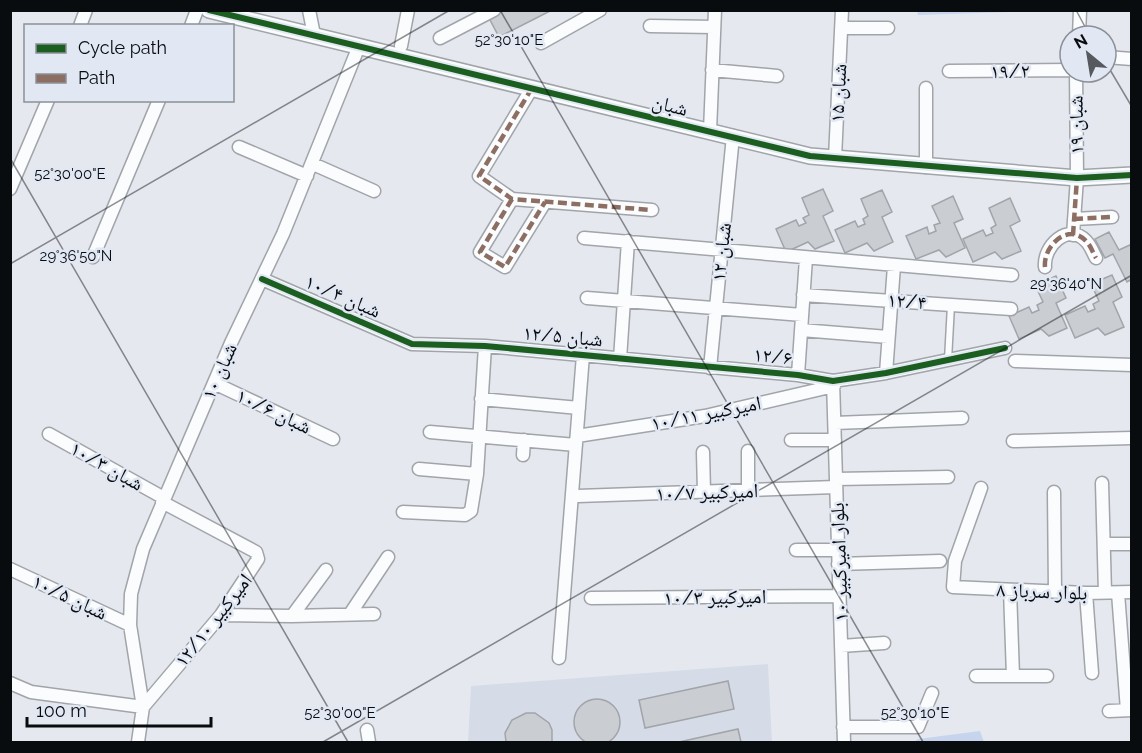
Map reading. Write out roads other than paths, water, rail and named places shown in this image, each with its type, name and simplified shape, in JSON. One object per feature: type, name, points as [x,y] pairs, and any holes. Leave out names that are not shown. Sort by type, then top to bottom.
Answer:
[{"type":"street","name":"شبان","points":[[209,10],[810,156],[1077,178],[1131,176]]},
{"type":"street","points":[[309,10],[314,35]]},
{"type":"street","points":[[401,46],[408,10]]},
{"type":"street","points":[[440,38],[494,10]]},
{"type":"street","points":[[541,43],[600,10]]},
{"type":"street","points":[[710,131],[715,10]]},
{"type":"street","name":"۱۵ شبان","points":[[835,158],[842,10]]},
{"type":"street","points":[[650,26],[714,27]]},
{"type":"street","points":[[842,28],[888,28]]},
{"type":"street","name":"۱۰ شبان","points":[[138,742],[143,707],[130,625],[131,594],[142,549],[308,176],[359,46]]},
{"type":"street","points":[[712,70],[777,76]]},
{"type":"street","name":"۱۹/۲","points":[[949,71],[1058,70]]},
{"type":"street","name":"۱۹ شبان","points":[[1073,235],[1077,178],[1076,84]]},
{"type":"street","points":[[532,88],[479,176],[513,200],[652,210]]},
{"type":"street","points":[[926,88],[926,167]]},
{"type":"street","points":[[10,189],[47,102]]},
{"type":"street","points":[[93,256],[158,102]]},
{"type":"street","name":"۱۲ شبان","points":[[710,368],[733,136]]},
{"type":"street","points":[[239,147],[308,176]]},
{"type":"street","points":[[313,164],[374,190]]},
{"type":"street","points":[[513,200],[480,252],[505,267],[545,202]]},
{"type":"street","points":[[1074,219],[1112,217]]},
{"type":"street","points":[[1045,267],[1048,248],[1058,238],[1073,235],[1086,240],[1096,258]]},
{"type":"street","points":[[584,238],[1012,275]]},
{"type":"street","points":[[620,358],[628,241]]},
{"type":"street","points":[[798,375],[806,258]]},
{"type":"street","points":[[886,373],[894,266]]},
{"type":"street","name":"۱۰/۴ شبان","points":[[262,279],[412,344]]},
{"type":"street","name":"۱۲/۴","points":[[803,295],[1011,309]]},
{"type":"street","points":[[587,298],[802,315]]},
{"type":"street","points":[[801,330],[888,337]]},
{"type":"street","name":"۱۲/۵ شبان","points":[[412,344],[485,346],[710,368]]},
{"type":"street","points":[[403,512],[469,514],[477,474],[485,346]]},
{"type":"street","points":[[833,383],[1005,348]]},
{"type":"street","points":[[559,658],[583,355]]},
{"type":"street","points":[[1015,361],[1131,365]]},
{"type":"street","name":"۱۲/۶","points":[[710,368],[798,375],[833,383]]},
{"type":"street","name":"۱۰/۶ شبان","points":[[214,383],[333,439]]},
{"type":"street","name":"۱۰ بلوار امیرکبیر","points":[[833,383],[844,742]]},
{"type":"street","name":"۱۰/۱۱ امیرکبیر","points":[[430,432],[524,440],[576,441],[705,416],[833,383]]},
{"type":"street","points":[[481,399],[526,409],[579,408]]},
{"type":"street","points":[[835,423],[962,418]]},
{"type":"street","name":"۱۰/۳ شبان","points":[[49,435],[256,552],[258,559]]},
{"type":"street","points":[[1013,441],[1131,438]]},
{"type":"street","points":[[523,455],[524,440]]},
{"type":"street","points":[[791,440],[835,440]]},
{"type":"street","points":[[748,451],[748,490]]},
{"type":"street","points":[[703,452],[704,492]]},
{"type":"street","points":[[419,469],[477,474]]},
{"type":"street","name":"۱۰/۷ امیرکبیر","points":[[578,496],[748,490],[948,477]]},
{"type":"street","points":[[1102,483],[1104,544],[1129,710],[1109,711]]},
{"type":"street","name":"۸ بلوار سرباز","points":[[981,489],[955,561],[953,587],[1086,593],[1131,592]]},
{"type":"street","points":[[1054,492],[1055,591]]},
{"type":"street","points":[[1104,544],[1131,544]]},
{"type":"street","points":[[796,550],[838,550]]},
{"type":"street","points":[[350,614],[388,557]]},
{"type":"street","name":"۱۲/۱۰ امیرکبیر","points":[[143,707],[221,615],[258,559]]},
{"type":"street","points":[[838,564],[940,561]]},
{"type":"street","name":"۱۰/۵ شبان","points":[[10,569],[130,625]]},
{"type":"street","points":[[292,616],[326,570]]},
{"type":"street","points":[[1011,590],[1013,676]]},
{"type":"street","points":[[1086,593],[1092,673]]},
{"type":"street","name":"۱۰/۳ امیرکبیر","points":[[591,598],[839,596]]},
{"type":"street","points":[[221,615],[374,614]]},
{"type":"street","points":[[841,646],[884,643]]},
{"type":"street","points":[[976,676],[1047,676]]},
{"type":"street","points":[[10,683],[31,692],[143,707]]},
{"type":"street","points":[[843,728],[918,727],[932,693]]},
{"type":"lane","points":[[948,360],[951,304]]}]
